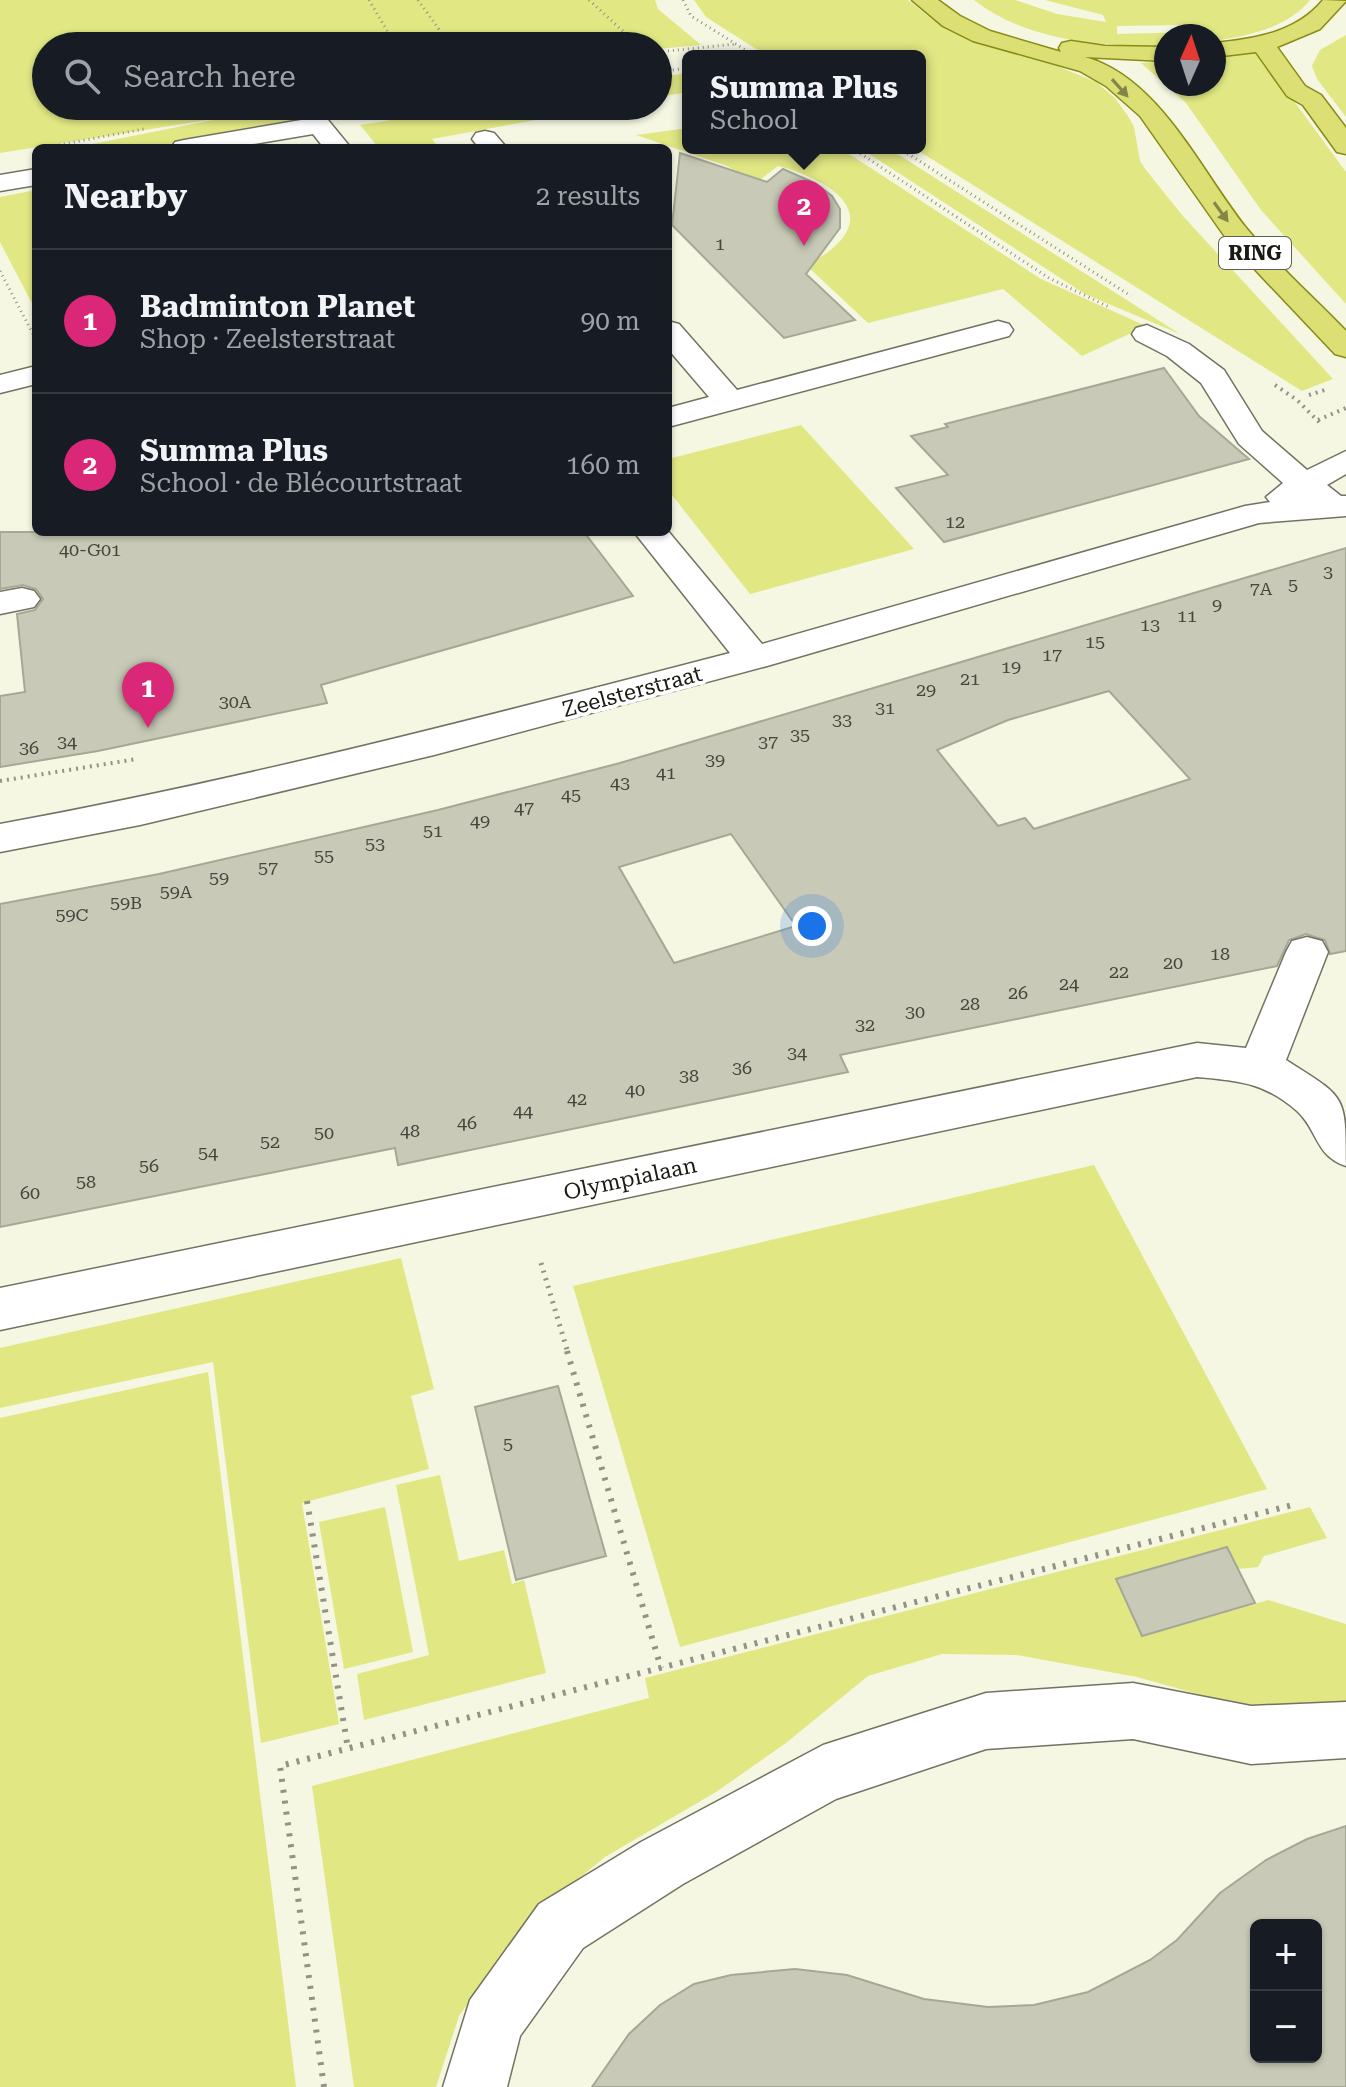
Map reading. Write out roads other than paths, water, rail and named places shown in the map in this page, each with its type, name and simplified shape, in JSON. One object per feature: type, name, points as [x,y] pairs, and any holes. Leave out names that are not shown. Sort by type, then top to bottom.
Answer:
[{"type":"main road","name":"RING","points":[[924,0],[953,23],[982,37],[1098,60],[1154,55]]},
{"type":"main road","name":"RING","points":[[952,0],[980,20],[1098,60],[1132,101],[1149,111],[1238,235],[1346,348]]},
{"type":"main road","points":[[1226,48],[1262,43],[1294,33],[1317,21],[1335,0]]},
{"type":"main road","points":[[1312,100],[1313,90],[1294,59],[1294,52],[1346,22]]},
{"type":"main road","points":[[1262,43],[1296,91],[1312,100],[1346,146]]},
{"type":"street","points":[[207,144],[319,125],[335,144]]},
{"type":"street","points":[[0,183],[32,178]]},
{"type":"street","points":[[672,417],[998,330]]},
{"type":"street","name":"Zeelsterstraat","points":[[1147,334],[1178,350],[1213,377],[1250,437],[1304,484],[1340,507]]},
{"type":"street","points":[[672,335],[730,402]]},
{"type":"street","points":[[0,384],[32,376]]},
{"type":"street","name":"Zeelsterstraat","points":[[1257,513],[1346,461]]},
{"type":"street","name":"Zeelsterstraat","points":[[0,838],[140,812],[434,743],[754,658],[1257,513],[1340,507]]},
{"type":"street","points":[[654,536],[754,658]]},
{"type":"street","points":[[1261,1066],[1307,952]]},
{"type":"street","name":"Olympialaan","points":[[0,1309],[1197,1060],[1261,1066],[1314,1100],[1346,1148]]},
{"type":"street","points":[[475,2087],[492,2022],[561,1926],[662,1863],[823,1774],[986,1721],[1133,1711],[1251,1735],[1346,1730]]},
{"type":"place","name":"Summa Plus","points":[[804,246]]},
{"type":"place","name":"Badminton Planet","points":[[148,728]]}]
